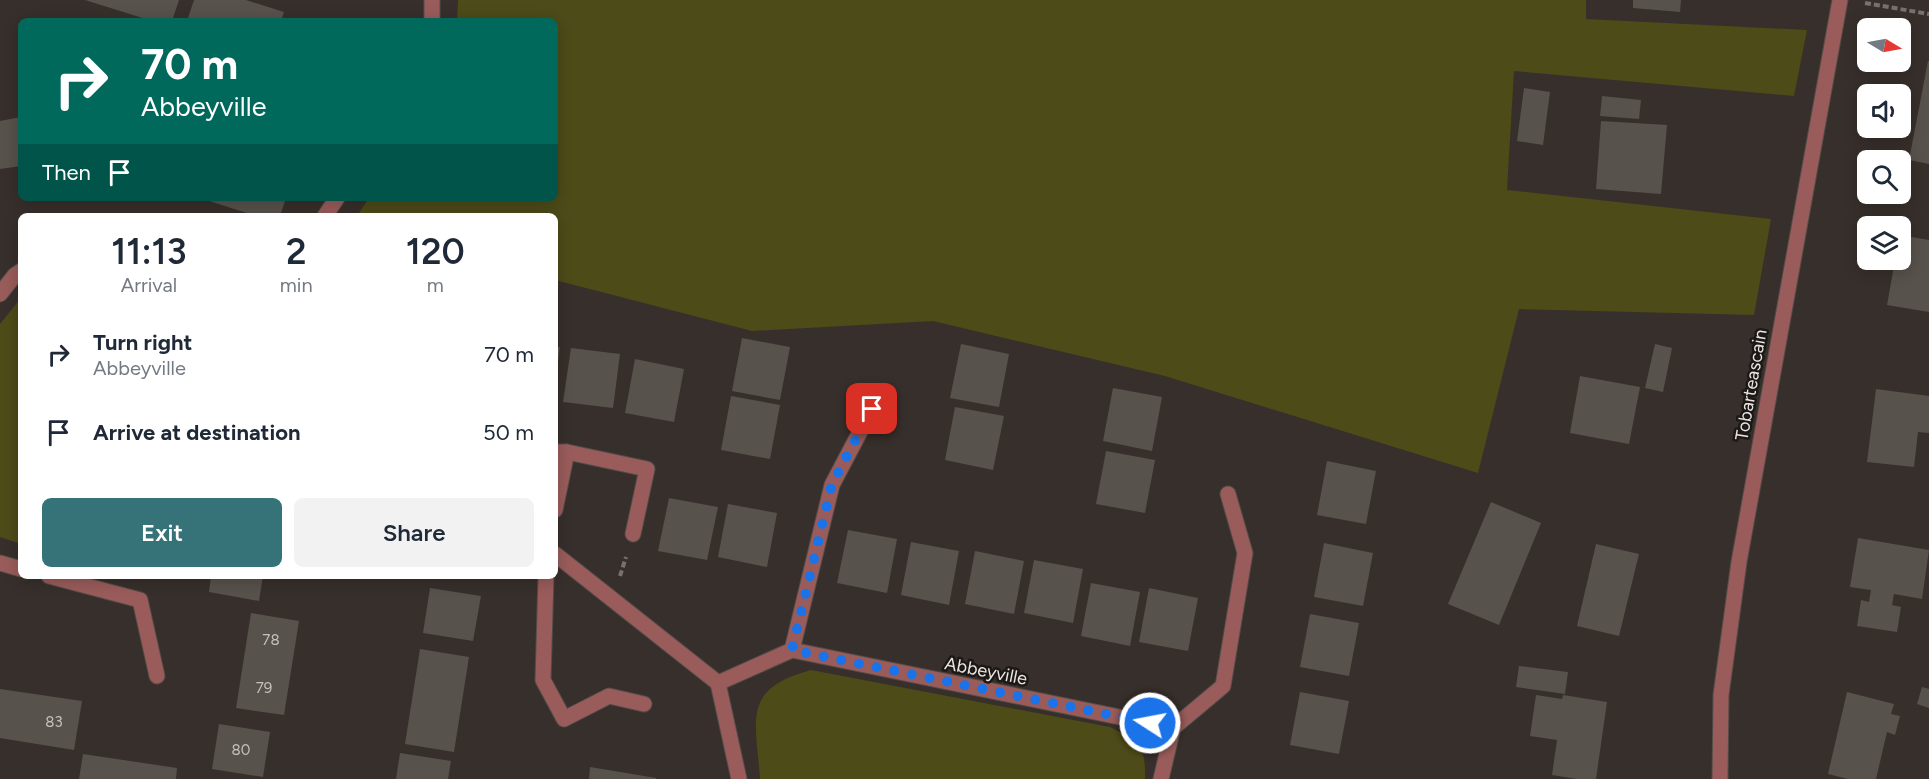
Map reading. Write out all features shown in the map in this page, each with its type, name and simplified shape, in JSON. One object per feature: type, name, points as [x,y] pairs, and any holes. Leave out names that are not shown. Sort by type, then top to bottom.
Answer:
[{"type":"street","points":[[432,0],[432,18]]},
{"type":"street","name":"Tobarteascain","points":[[1720,779],[1721,695],[1739,562],[1840,0]]},
{"type":"street","points":[[0,294],[18,273]]},
{"type":"street","points":[[718,683],[792,650],[832,484],[872,409]]},
{"type":"street","points":[[558,481],[561,452],[647,469],[633,534]]},
{"type":"street","points":[[1161,779],[1173,728],[1223,687],[1245,553],[1228,494]]},
{"type":"street","points":[[558,556],[718,683],[739,779]]},
{"type":"street","points":[[0,563],[18,568]]},
{"type":"street","points":[[60,579],[140,600],[157,676]]},
{"type":"street","points":[[546,579],[543,680],[564,719],[609,696],[644,704]]},
{"type":"street","name":"Abbeyville","points":[[792,650],[1173,728]]},
{"type":"path","points":[[1859,2],[1929,14]]},
{"type":"path","points":[[613,600],[633,534]]},
{"type":"shaded area","points":[[458,0],[1586,0],[1586,19],[1807,30],[1794,96],[1514,71],[1507,190],[1771,219],[1754,315],[1519,309],[1478,473],[1165,376],[933,321],[752,331],[558,281],[558,213],[359,213],[367,201],[558,201],[558,18],[457,18]]},
{"type":"shaded area","points":[[18,302],[18,543],[0,537],[0,324]]},
{"type":"shaded area","points":[[811,670],[1110,727],[1139,746],[1144,759],[1145,779],[760,779],[756,723],[763,697],[773,687],[789,678]]},
{"type":"building","points":[[85,0],[179,0],[173,18],[142,18]]},
{"type":"building","points":[[194,0],[246,0],[284,12],[282,18],[188,18]]},
{"type":"building","points":[[1633,0],[1681,0],[1680,12],[1633,8]]},
{"type":"building","points":[[1929,61],[1929,164],[1911,160],[1911,150]]},
{"type":"building","points":[[1524,88],[1550,92],[1543,145],[1517,141]]},
{"type":"building","points":[[1602,96],[1641,100],[1639,119],[1600,116]]},
{"type":"building","points":[[18,118],[18,166],[0,169],[0,121]]},
{"type":"building","points":[[1601,121],[1667,125],[1661,194],[1596,189]]},
{"type":"building","points":[[209,201],[285,201],[281,213],[247,213]]},
{"type":"building","points":[[1911,237],[1929,240],[1929,312],[1887,305],[1893,270],[1911,270]]},
{"type":"building","points":[[742,338],[790,347],[780,400],[732,391]]},
{"type":"building","points":[[961,344],[1009,354],[999,407],[950,398]]},
{"type":"building","points":[[1655,344],[1672,348],[1663,392],[1645,388]]},
{"type":"building","points":[[571,348],[620,354],[613,408],[563,402]]},
{"type":"building","points":[[635,359],[684,369],[674,422],[625,413]]},
{"type":"building","points":[[1580,376],[1640,387],[1629,444],[1570,433]]},
{"type":"building","points":[[1113,388],[1162,397],[1152,451],[1103,441]]},
{"type":"building","points":[[1876,389],[1929,396],[1929,433],[1918,432],[1914,467],[1867,462]]},
{"type":"building","points":[[731,396],[780,405],[770,459],[721,450]]},
{"type":"building","points":[[955,407],[1004,416],[993,470],[945,460]]},
{"type":"building","points":[[1106,451],[1155,460],[1145,513],[1096,504]]},
{"type":"building","points":[[1327,461],[1376,471],[1366,524],[1317,515]]},
{"type":"building","points":[[669,498],[718,507],[707,560],[658,551]]},
{"type":"building","points":[[1491,502],[1541,523],[1499,625],[1448,604]]},
{"type":"building","points":[[728,504],[777,513],[767,567],[718,557]]},
{"type":"building","points":[[848,530],[897,539],[887,593],[837,583]]},
{"type":"building","points":[[1858,538],[1929,550],[1922,599],[1894,594],[1892,605],[1901,607],[1897,632],[1857,626],[1861,600],[1869,602],[1871,590],[1850,587]]},
{"type":"building","points":[[911,542],[959,551],[949,605],[901,595]]},
{"type":"building","points":[[1324,543],[1373,553],[1363,606],[1314,597]]},
{"type":"building","points":[[1596,544],[1639,554],[1619,636],[1577,626]]},
{"type":"building","points":[[975,551],[1024,561],[1014,614],[965,604]]},
{"type":"building","points":[[1034,560],[1083,569],[1073,623],[1024,613]]},
{"type":"building","points":[[211,579],[263,579],[259,601],[209,592]]},
{"type":"building","points":[[1091,583],[1140,592],[1130,646],[1081,636]]},
{"type":"building","points":[[430,588],[481,596],[473,641],[423,633]]},
{"type":"building","points":[[1149,588],[1198,598],[1188,651],[1139,642]]},
{"type":"building","points":[[251,613],[299,621],[284,715],[236,708]]},
{"type":"building","points":[[1310,614],[1359,623],[1349,676],[1300,667]]},
{"type":"building","points":[[420,649],[469,657],[454,752],[405,744]]},
{"type":"building","points":[[1519,666],[1568,672],[1565,694],[1516,687]]},
{"type":"building","points":[[1922,687],[1929,689],[1929,708],[1917,704]]},
{"type":"building","points":[[0,689],[82,701],[74,750],[0,738]]},
{"type":"building","points":[[1300,692],[1349,701],[1339,754],[1290,745]]},
{"type":"building","points":[[1847,692],[1894,704],[1891,714],[1900,716],[1895,735],[1887,732],[1876,779],[1848,779],[1828,774]]},
{"type":"building","points":[[1536,695],[1562,699],[1563,695],[1607,702],[1596,779],[1552,775],[1557,740],[1530,736]]},
{"type":"building","points":[[219,724],[270,732],[263,777],[212,769]]},
{"type":"building","points":[[400,753],[451,761],[448,779],[396,779]]},
{"type":"building","points":[[83,754],[177,768],[176,779],[79,779]]},
{"type":"building","points":[[590,767],[656,778],[656,779],[589,779]]},
{"type":"route","points":[[872,409],[832,484],[792,650],[1150,723]]}]
